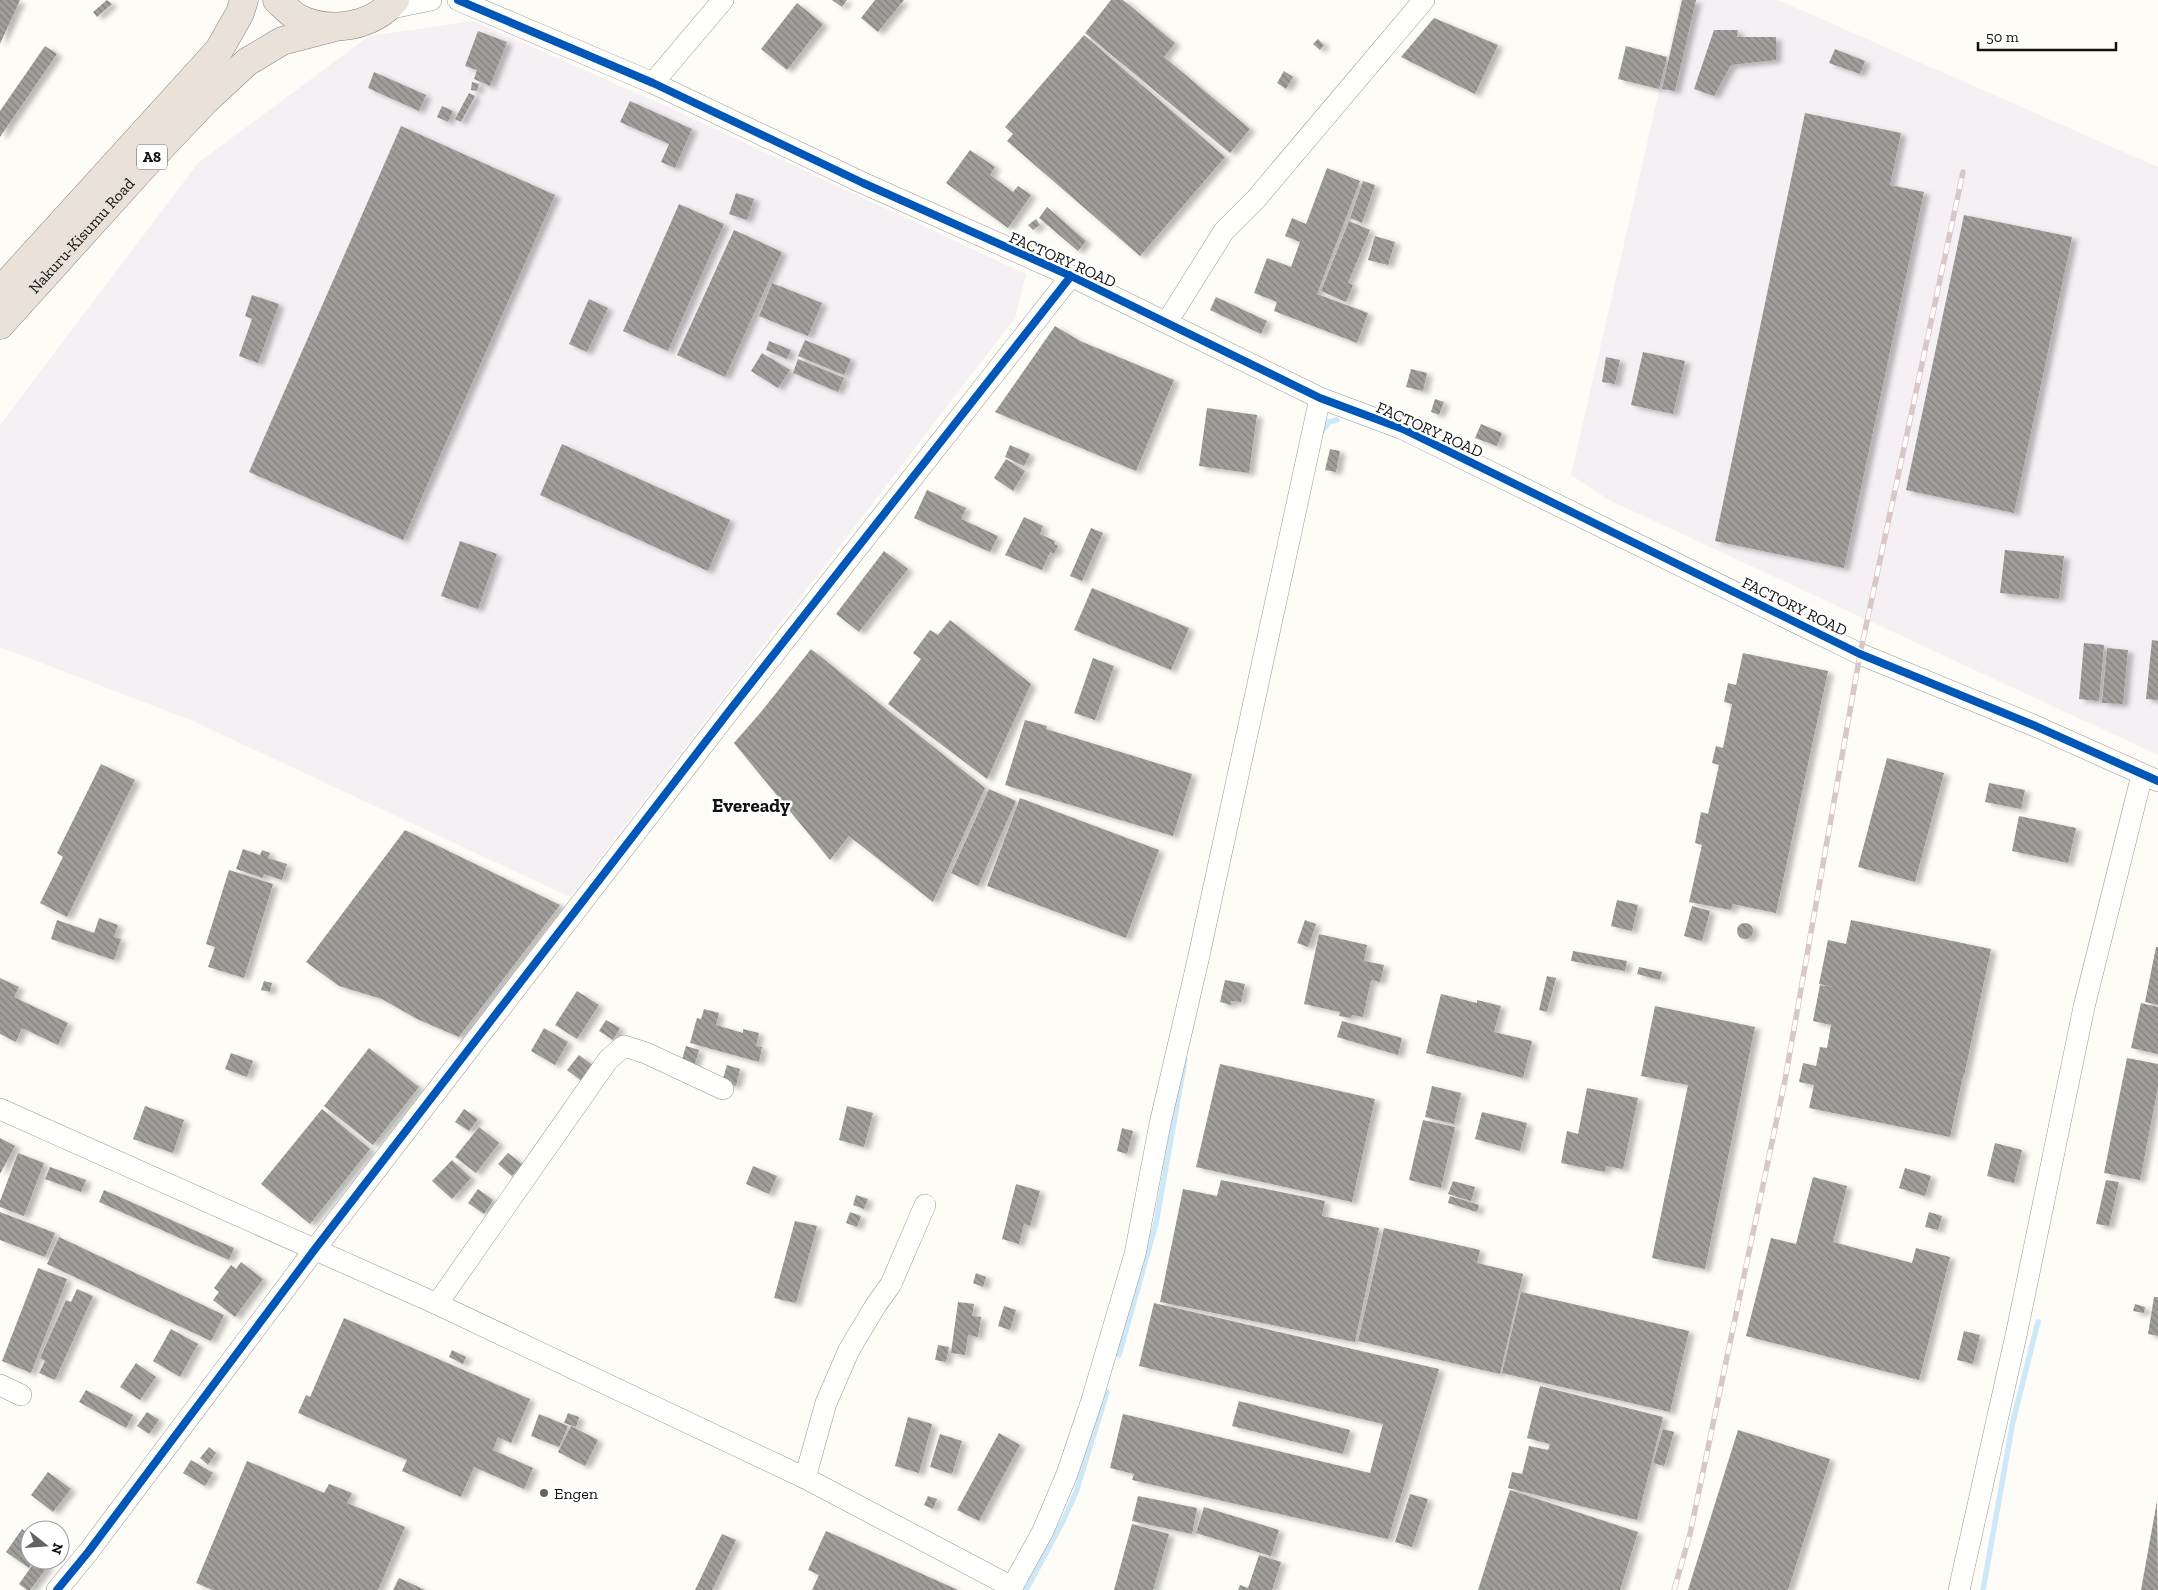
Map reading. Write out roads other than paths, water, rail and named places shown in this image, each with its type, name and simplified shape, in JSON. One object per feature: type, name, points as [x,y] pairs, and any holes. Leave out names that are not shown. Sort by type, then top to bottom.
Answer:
[{"type":"highway","name":"Nakuru-Kisumu Road","points":[[0,291],[219,50],[240,13],[244,0]]},
{"type":"highway","name":"A8","points":[[277,0],[298,18],[332,28],[361,24],[391,5]]},
{"type":"highway","name":"Nakuru-Kisumu Road","points":[[0,324],[150,159],[206,100],[247,62],[282,41],[332,28]]},
{"type":"street","points":[[391,5],[431,0]]},
{"type":"street","name":"FACTORY ROAD","points":[[458,0],[653,83],[863,183],[1071,276],[1320,398],[1412,433],[1860,654],[2033,725],[2150,778]]},
{"type":"street","points":[[653,83],[723,0]]},
{"type":"street","points":[[1167,322],[1224,231],[1256,199],[1424,0]]},
{"type":"street","points":[[57,1590],[89,1551],[315,1249],[730,710],[1071,276]]},
{"type":"street","points":[[0,1109],[437,1304],[805,1478],[1012,1588],[1043,1531],[1067,1474],[1092,1400],[1135,1254],[1160,1124],[1200,951],[1320,398]]},
{"type":"street","points":[[1959,1590],[2017,1331],[2084,1007],[2150,778]]},
{"type":"street","points":[[437,1304],[608,1060],[624,1046],[723,1089]]},
{"type":"street","points":[[805,1478],[826,1403],[849,1350],[891,1284],[925,1205]]},
{"type":"street","points":[[0,1385],[20,1395]]},
{"type":"waterway","points":[[1322,431],[1329,422],[1337,420]]},
{"type":"waterway","points":[[1119,1355],[1156,1223],[1185,1060]]},
{"type":"waterway","points":[[1983,1590],[2013,1421],[2038,1322]]},
{"type":"waterway","points":[[1026,1590],[1063,1521],[1076,1492],[1107,1392]]},
{"type":"railway","points":[[1674,1590],[1690,1534],[1785,1080],[1860,654],[1963,172]]},
{"type":"place","name":"Engen","points":[[544,1493]]},
{"type":"district","name":"Eveready","points":[[751,805]]}]
